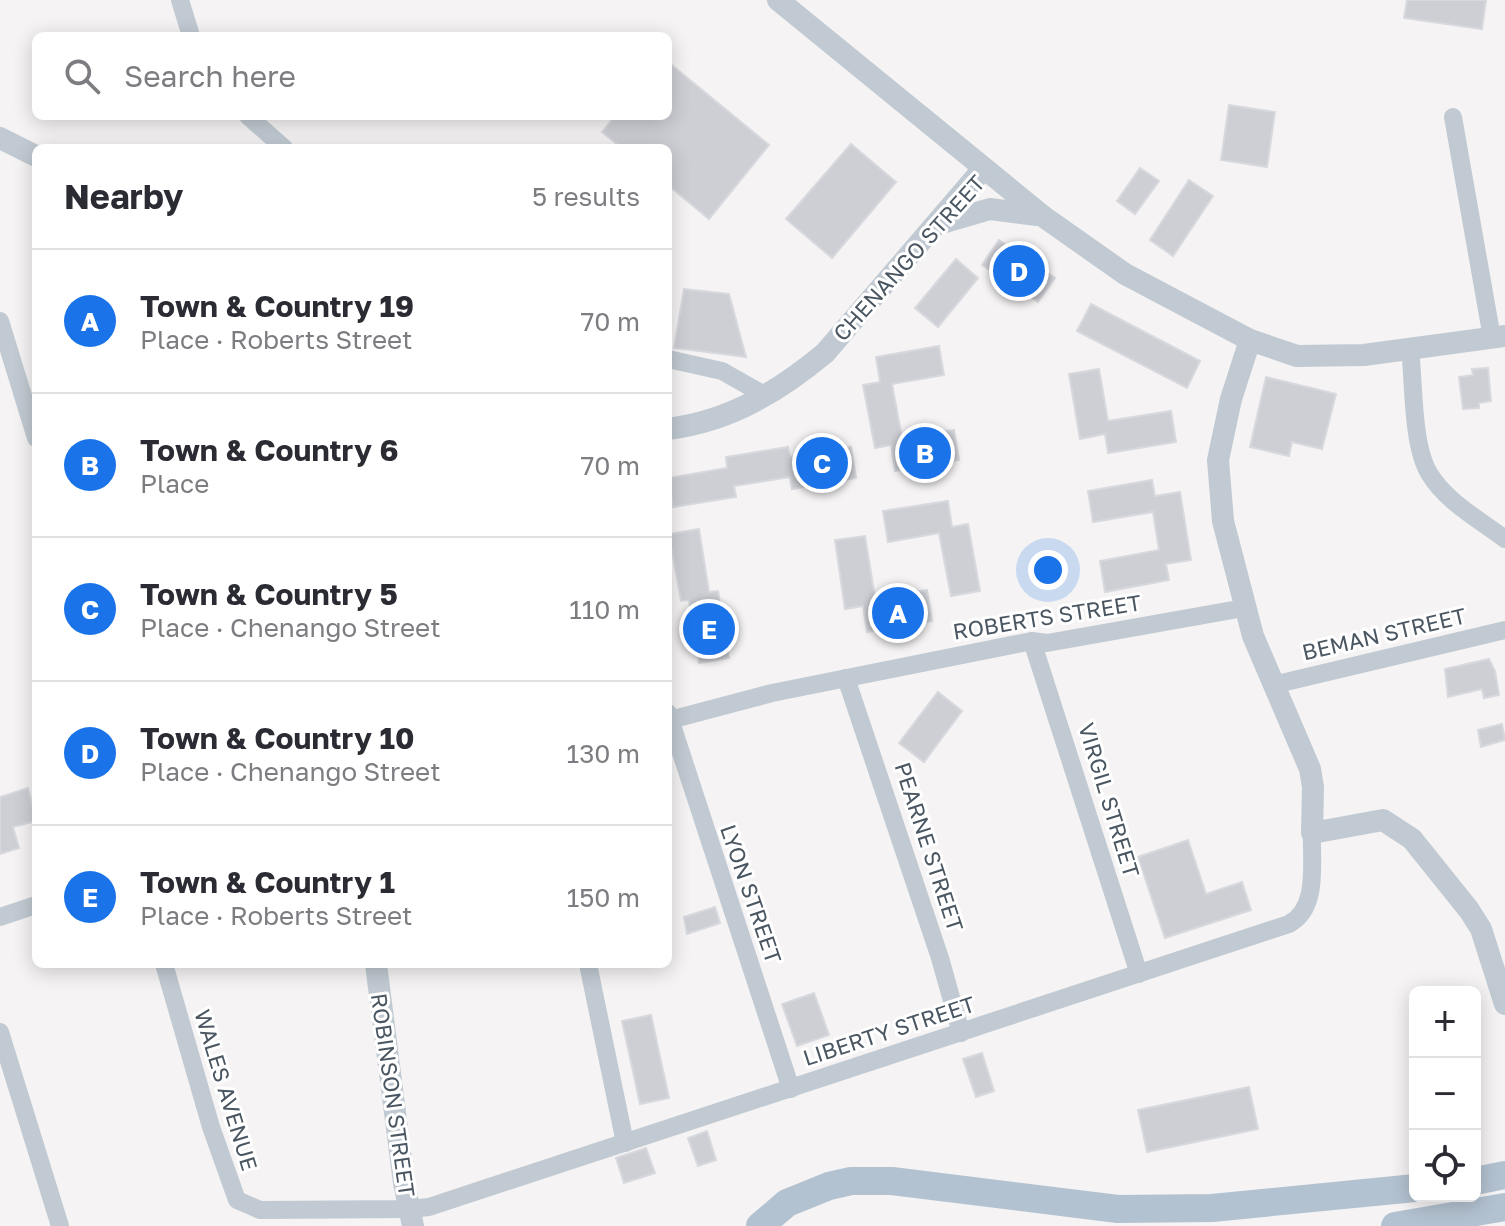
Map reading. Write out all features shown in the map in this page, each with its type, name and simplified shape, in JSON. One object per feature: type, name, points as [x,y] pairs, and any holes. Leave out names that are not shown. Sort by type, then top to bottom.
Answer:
[{"type":"main road","points":[[1481,1180],[1505,1175]]},
{"type":"main road","points":[[760,1226],[787,1203],[808,1193],[851,1181],[892,1181],[1118,1209],[1212,1208],[1409,1191]]},
{"type":"main road","points":[[1235,1226],[1409,1191]]},
{"type":"main road","points":[[1395,1226],[1505,1207]]},
{"type":"street","points":[[180,0],[190,32]]},
{"type":"street","points":[[778,0],[983,169]]},
{"type":"street","points":[[1453,117],[1499,337]]},
{"type":"street","points":[[252,120],[280,144]]},
{"type":"street","points":[[0,138],[32,154]]},
{"type":"street","name":"CHENANGO STREET","points":[[672,428],[721,418],[766,396],[825,353],[983,169],[1125,274],[1250,340],[1297,356],[1364,355],[1499,337]]},
{"type":"street","points":[[933,226],[990,209],[1044,217]]},
{"type":"street","points":[[0,321],[32,425]]},
{"type":"street","points":[[1250,340],[1231,399],[1218,460],[1223,521],[1244,608],[1310,769],[1313,787],[1312,833],[1383,820],[1412,839],[1481,929],[1505,1004]]},
{"type":"street","points":[[1410,349],[1421,450],[1427,471],[1458,503],[1505,539]]},
{"type":"street","points":[[672,360],[722,371],[766,396]]},
{"type":"street","name":"ROBERTS STREET","points":[[672,715],[1032,641],[1047,643],[1244,608]]},
{"type":"street","name":"BEMAN STREET","points":[[1273,685],[1505,631]]},
{"type":"street","name":"VIRGIL STREET","points":[[1032,641],[1139,974]]},
{"type":"street","name":"PEARNE STREET","points":[[846,678],[940,958],[961,1033]]},
{"type":"street","name":"LYON STREET","points":[[672,725],[791,1089]]},
{"type":"street","name":"LIBERTY STREET","points":[[411,1218],[429,1207],[1139,974],[1299,918],[1309,903],[1312,833]]},
{"type":"street","points":[[0,917],[32,906]]},
{"type":"street","name":"WALES AVENUE","points":[[165,968],[211,1127],[237,1200],[260,1210],[411,1218]]},
{"type":"street","name":"ROBINSON STREET","points":[[377,968],[411,1218]]},
{"type":"street","points":[[589,968],[625,1143]]},
{"type":"street","points":[[0,1032],[60,1226]]},
{"type":"street","points":[[1456,1216],[1505,1221]]},
{"type":"building","points":[[1407,0],[1486,0],[1482,29],[1404,18]]},
{"type":"building","points":[[672,65],[769,145],[709,219],[672,188],[672,144],[617,144],[602,132],[612,120],[672,120]]},
{"type":"building","points":[[1229,105],[1275,112],[1267,167],[1221,160]]},
{"type":"building","points":[[851,144],[896,182],[832,258],[786,219]]},
{"type":"building","points":[[1140,168],[1159,181],[1135,214],[1117,201]]},
{"type":"building","points":[[1189,180],[1213,196],[1173,256],[1150,240]]},
{"type":"building","points":[[999,240],[1055,278],[1038,302],[982,265]]},
{"type":"building","points":[[956,259],[978,278],[938,327],[915,308]]},
{"type":"building","points":[[684,289],[729,294],[746,357],[674,348]]},
{"type":"building","points":[[1091,304],[1200,361],[1187,388],[1077,331]]},
{"type":"building","points":[[939,346],[944,375],[892,384],[902,438],[954,430],[959,460],[895,471],[891,445],[875,448],[863,385],[880,382],[876,357]]},
{"type":"building","points":[[1488,368],[1491,401],[1479,403],[1479,408],[1463,409],[1459,377],[1473,375],[1472,369]]},
{"type":"building","points":[[1099,369],[1108,421],[1171,411],[1176,442],[1108,453],[1105,434],[1080,439],[1069,374]]},
{"type":"building","points":[[1266,377],[1336,394],[1322,449],[1292,442],[1289,456],[1250,447]]},
{"type":"building","points":[[788,447],[790,457],[851,447],[856,478],[792,489],[790,477],[734,486],[736,497],[673,507],[672,477],[727,468],[726,457]]},
{"type":"building","points":[[1152,480],[1155,496],[1180,492],[1191,560],[1166,564],[1169,580],[1105,592],[1100,561],[1159,550],[1153,512],[1093,522],[1088,491]]},
{"type":"building","points":[[948,501],[952,527],[968,524],[980,591],[951,596],[939,533],[888,542],[883,511]]},
{"type":"building","points":[[699,529],[709,592],[718,591],[729,658],[699,663],[689,600],[681,601],[672,534]]},
{"type":"building","points":[[865,536],[875,598],[927,590],[932,621],[867,632],[863,606],[845,609],[835,540]]},
{"type":"building","points":[[1489,659],[1495,671],[1499,695],[1484,698],[1482,689],[1448,697],[1445,669]]},
{"type":"building","points":[[938,692],[962,711],[924,762],[899,743]]},
{"type":"building","points":[[1502,724],[1505,740],[1481,747],[1478,730]]},
{"type":"building","points":[[28,788],[32,822],[13,827],[19,848],[0,854],[0,797]]},
{"type":"building","points":[[1188,840],[1206,894],[1242,882],[1251,910],[1165,938],[1138,857]]},
{"type":"building","points":[[715,907],[720,923],[687,934],[684,917]]},
{"type":"building","points":[[814,993],[829,1035],[797,1046],[782,1004]]},
{"type":"building","points":[[651,1015],[669,1098],[640,1104],[622,1021]]},
{"type":"building","points":[[982,1053],[994,1091],[976,1097],[963,1059]]},
{"type":"building","points":[[1249,1087],[1258,1129],[1147,1152],[1138,1110]]},
{"type":"building","points":[[707,1131],[716,1160],[698,1166],[688,1138]]},
{"type":"building","points":[[646,1148],[655,1173],[624,1183],[616,1158]]},
{"type":"place","name":"Town & Country 10","points":[[1019,271]]},
{"type":"place","name":"Town & Country 6","points":[[925,453]]},
{"type":"place","name":"Town & Country 5","points":[[822,463]]},
{"type":"place","name":"Town & Country 19","points":[[898,613]]},
{"type":"place","name":"Town & Country 1","points":[[709,629]]}]
